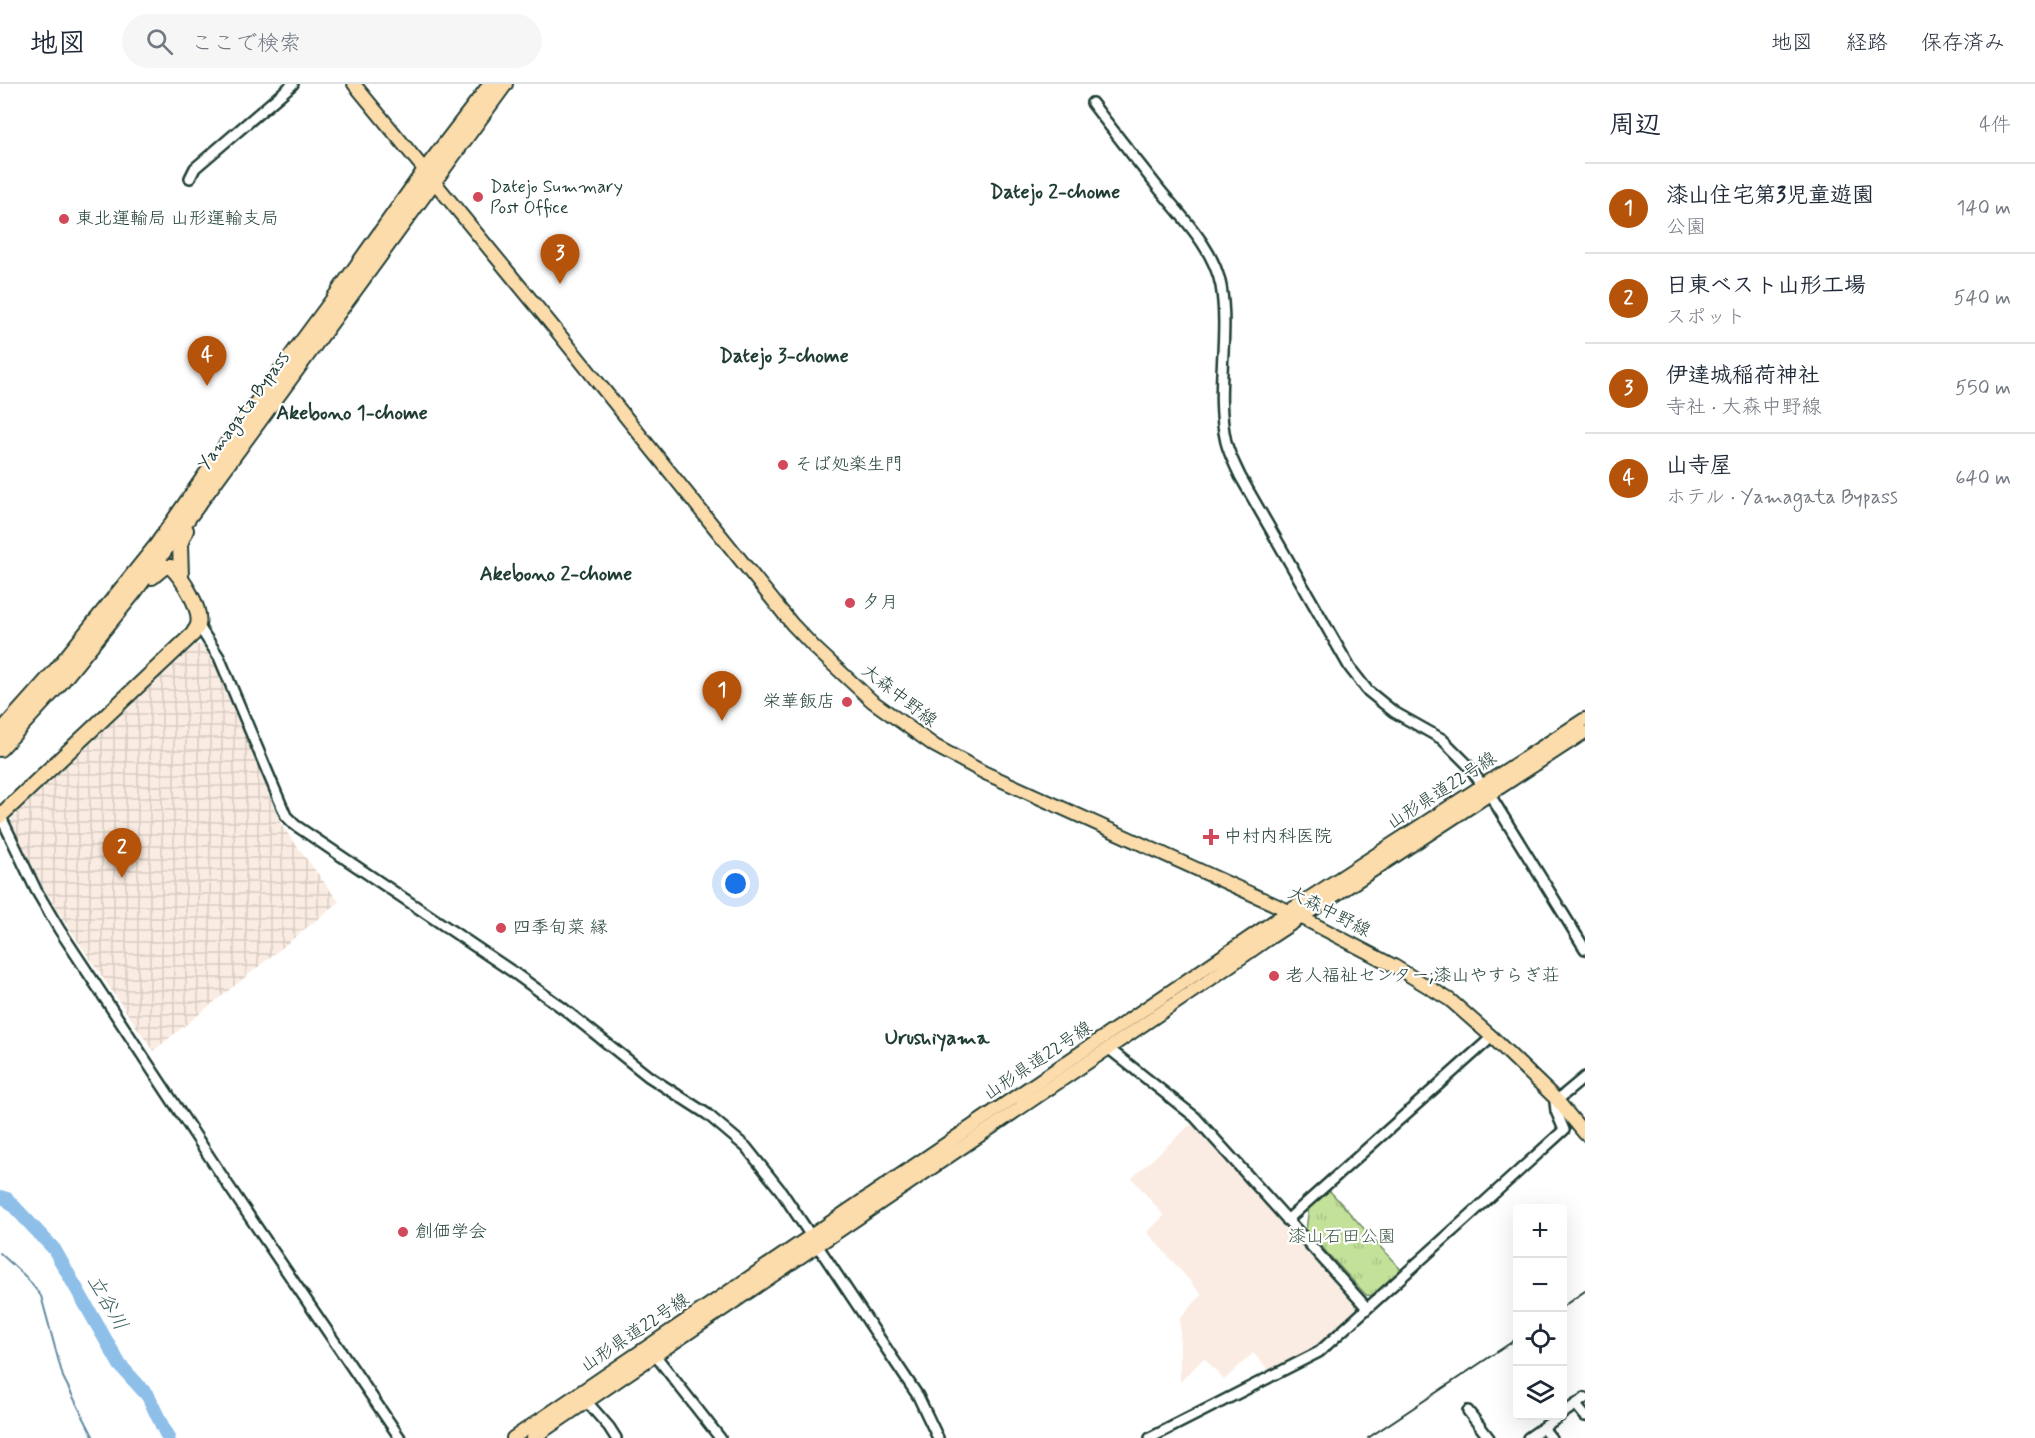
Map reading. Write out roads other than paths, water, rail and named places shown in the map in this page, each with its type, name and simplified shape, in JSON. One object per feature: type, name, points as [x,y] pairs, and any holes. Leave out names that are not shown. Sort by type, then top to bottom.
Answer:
[{"type":"highway","name":"Yamagata Bypass","points":[[0,749],[57,687],[135,591],[248,436],[491,84]]},
{"type":"highway","name":"Yamagata Bypass","points":[[0,733],[58,668],[156,546],[239,427],[332,301],[430,175],[505,84]]},
{"type":"highway","points":[[181,577],[180,544],[183,534],[233,463],[248,436]]},
{"type":"highway","points":[[0,815],[181,647],[198,625],[197,614],[181,577],[171,567],[164,567],[154,575],[128,608],[106,627]]},
{"type":"main road","name":"大森中野線","points":[[354,84],[792,624],[873,701],[935,746],[985,773],[1289,911],[1394,966],[1450,1000],[1557,1100],[1585,1134]]},
{"type":"main road","name":"山形県道22号線","points":[[513,1438],[1108,1048],[1486,791],[1585,718]]},
{"type":"main road","name":"山形県道22号線","points":[[533,1438],[1289,911],[1585,732]]},
{"type":"street","points":[[190,178],[195,168],[293,84]]},
{"type":"street","points":[[1092,103],[1195,234],[1215,267],[1223,305],[1222,411],[1226,443],[1240,476],[1350,668],[1368,691],[1394,711],[1442,739],[1467,764],[1585,949]]},
{"type":"street","points":[[198,625],[219,657],[286,816],[295,825],[513,972],[564,1009],[648,1076],[707,1114],[746,1147],[763,1166],[918,1396],[938,1438]]},
{"type":"street","points":[[0,815],[19,859],[59,929],[228,1185],[400,1438]]},
{"type":"street","points":[[1287,1220],[1492,1037]]},
{"type":"street","points":[[1108,1048],[1196,1117],[1367,1308]]},
{"type":"street","points":[[1150,1438],[1319,1352],[1564,1130],[1556,1112],[1555,1102],[1585,1077]]},
{"type":"street","points":[[655,1355],[720,1438]]},
{"type":"street","points":[[1567,1411],[1585,1398]]},
{"type":"street","points":[[587,1402],[616,1438]]},
{"type":"street","points":[[1576,1405],[1585,1416]]},
{"type":"street","points":[[1468,1410],[1489,1438]]},
{"type":"street","points":[[1528,1438],[1555,1420]]},
{"type":"street","points":[[1543,1428],[1551,1438]]},
{"type":"waterway","name":"立谷川","points":[[0,1197],[7,1199],[54,1249],[120,1365],[148,1396],[168,1438]]},
{"type":"waterway","points":[[0,1253],[26,1277],[41,1296],[63,1377],[94,1438]]},
{"type":"railway","points":[[1567,1304],[1585,1291]]},
{"type":"railway","points":[[1368,1438],[1513,1341]]},
{"type":"place","name":"Datejo Summary Post Office","points":[[478,197]]},
{"type":"place","name":"東北運輸局 山形運輸支局","points":[[64,219]]},
{"type":"place","name":"伊達城稲荷神社","points":[[560,284]]},
{"type":"place","name":"山寺屋","points":[[207,386]]},
{"type":"place","name":"そば処楽生門","points":[[783,465]]},
{"type":"place","name":"夕月","points":[[850,603]]},
{"type":"place","name":"栄華飯店","points":[[847,702]]},
{"type":"place","name":"漆山住宅第3児童遊園","points":[[722,721]]},
{"type":"place","name":"中村内科医院","points":[[1211,837]]},
{"type":"place","name":"日東ベスト山形工場","points":[[122,878]]},
{"type":"place","name":"四季旬菜 縁","points":[[501,928]]},
{"type":"place","name":"老人福祉センター;漆山やすらぎ荘","points":[[1274,976]]},
{"type":"place","name":"創価学会","points":[[403,1232]]},
{"type":"district","name":"Datejo 2-chome","points":[[1055,192]]},
{"type":"district","name":"Datejo 3-chome","points":[[784,356]]},
{"type":"district","name":"Akebono 1-chome","points":[[352,413]]},
{"type":"district","name":"Akebono 2-chome","points":[[556,574]]},
{"type":"district","name":"Urushiyama","points":[[937,1038]]},
{"type":"park label","name":"漆山石田公園","points":[[1342,1237]]}]
